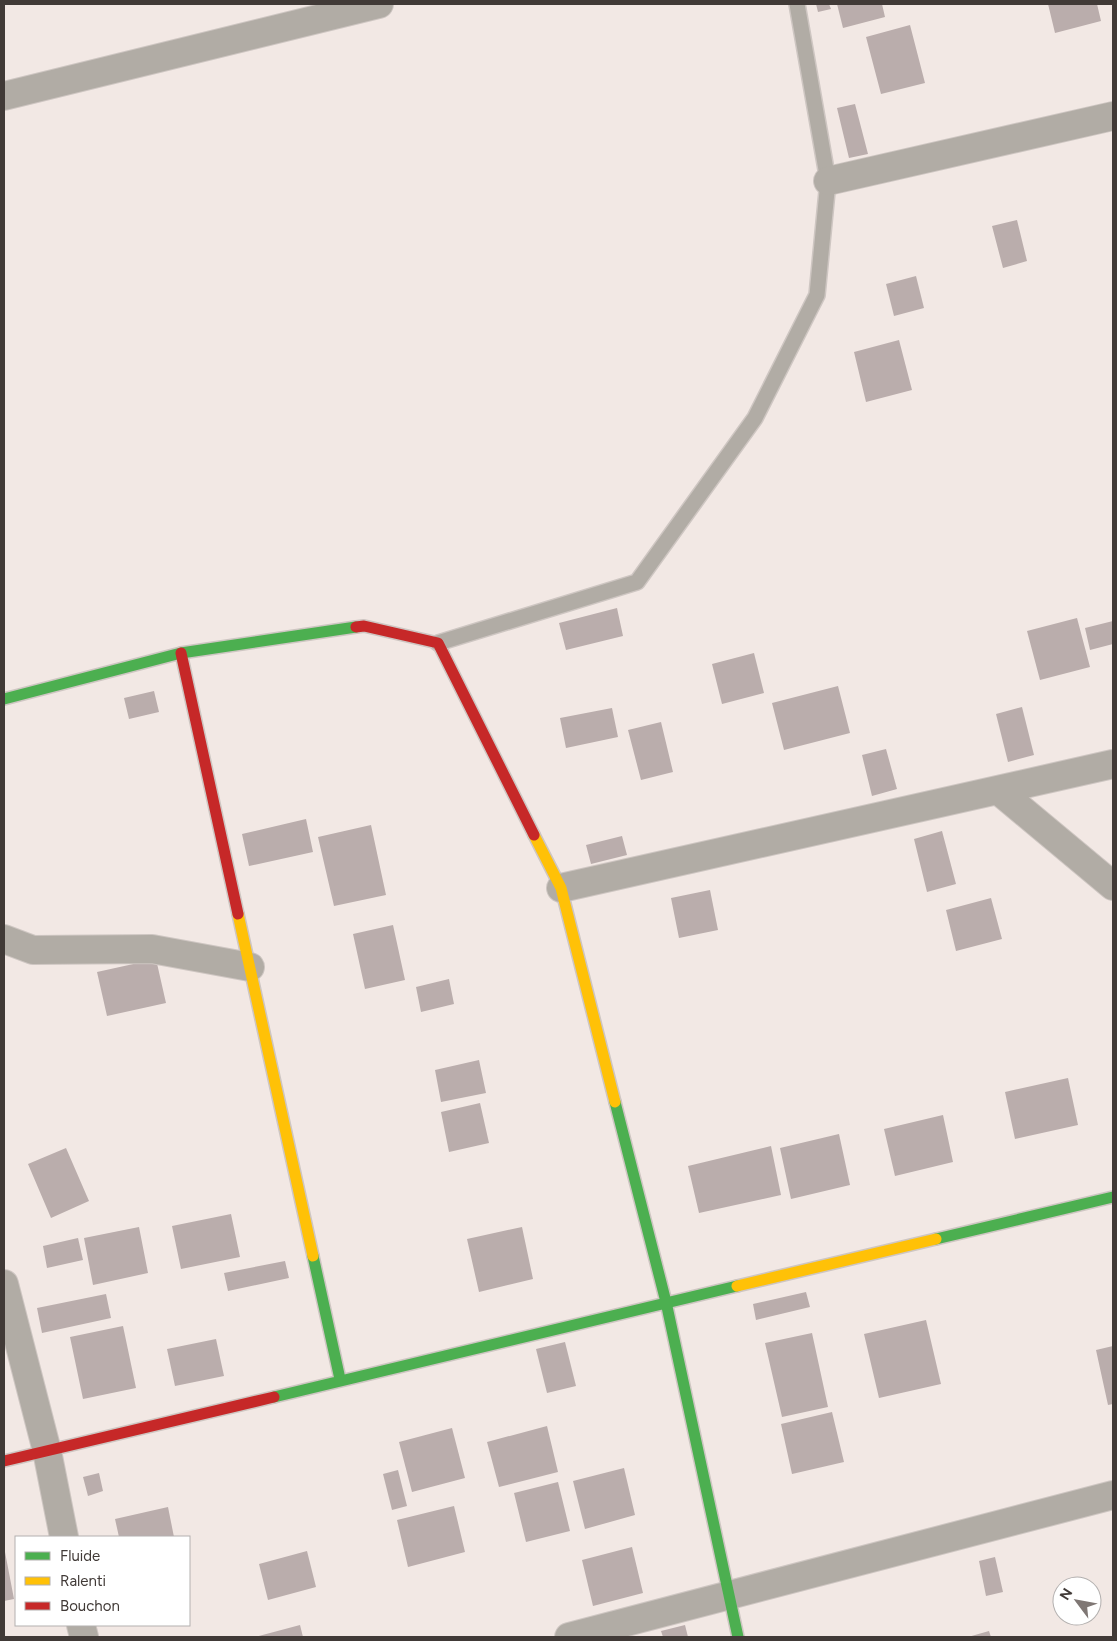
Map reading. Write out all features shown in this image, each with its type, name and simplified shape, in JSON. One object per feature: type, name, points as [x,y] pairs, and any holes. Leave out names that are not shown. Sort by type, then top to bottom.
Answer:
[{"type":"street","points":[[4,96],[312,11],[379,4]]},
{"type":"street","points":[[828,181],[1113,116]]},
{"type":"street","points":[[4,699],[180,653],[364,626],[438,643],[561,888],[666,1302],[738,1637]]},
{"type":"street","points":[[180,653],[340,1379]]},
{"type":"street","points":[[561,888],[1113,764]]},
{"type":"street","points":[[998,790],[1113,886]]},
{"type":"street","points":[[4,939],[33,950],[152,948],[250,967]]},
{"type":"street","points":[[4,1460],[1113,1197]]},
{"type":"street","points":[[4,1284],[47,1451],[64,1536]]},
{"type":"street","points":[[569,1637],[729,1597],[1113,1495]]},
{"type":"lane","points":[[438,643],[637,582],[755,418],[816,295],[828,181],[797,4]]},
{"type":"building","points":[[816,4],[829,4],[831,9],[818,12]]},
{"type":"building","points":[[837,4],[882,4],[885,17],[843,28]]},
{"type":"building","points":[[1048,4],[1097,4],[1101,21],[1055,33]]},
{"type":"building","points":[[910,25],[925,83],[881,94],[866,37]]},
{"type":"building","points":[[855,104],[868,154],[849,158],[837,108]]},
{"type":"building","points":[[1017,220],[1027,261],[1003,268],[992,226]]},
{"type":"building","points":[[916,276],[924,308],[894,316],[886,284]]},
{"type":"building","points":[[899,340],[912,390],[866,402],[854,352]]},
{"type":"building","points":[[617,608],[623,636],[566,650],[559,623]]},
{"type":"building","points":[[1077,618],[1090,667],[1040,680],[1027,631]]},
{"type":"building","points":[[1113,621],[1113,644],[1090,650],[1085,628]]},
{"type":"building","points":[[754,653],[764,693],[722,704],[712,664]]},
{"type":"building","points":[[838,686],[850,733],[784,750],[772,703]]},
{"type":"building","points":[[154,691],[159,712],[129,719],[124,698]]},
{"type":"building","points":[[1022,707],[1034,755],[1008,762],[996,714]]},
{"type":"building","points":[[612,708],[618,737],[566,748],[560,718]]},
{"type":"building","points":[[661,722],[673,772],[641,780],[628,730]]},
{"type":"building","points":[[886,749],[897,789],[872,796],[862,755]]},
{"type":"building","points":[[306,819],[313,852],[249,866],[242,834]]},
{"type":"building","points":[[371,825],[386,895],[334,906],[318,837]]},
{"type":"building","points":[[942,831],[956,884],[927,892],[914,839]]},
{"type":"building","points":[[622,836],[627,855],[591,864],[586,845]]},
{"type":"building","points":[[710,890],[718,930],[679,938],[671,898]]},
{"type":"building","points":[[991,898],[1002,939],[956,951],[946,910]]},
{"type":"building","points":[[393,925],[405,980],[365,989],[353,934]]},
{"type":"building","points":[[156,959],[166,1003],[107,1016],[97,972]]},
{"type":"building","points":[[449,979],[454,1004],[421,1012],[416,987]]},
{"type":"building","points":[[479,1060],[486,1093],[441,1102],[435,1070]]},
{"type":"building","points":[[1068,1078],[1078,1125],[1015,1139],[1005,1092]]},
{"type":"building","points":[[480,1103],[489,1143],[449,1152],[441,1112]]},
{"type":"building","points":[[943,1115],[953,1162],[895,1176],[884,1129]]},
{"type":"building","points":[[839,1134],[850,1185],[791,1199],[780,1148]]},
{"type":"building","points":[[771,1146],[781,1195],[699,1213],[688,1166]]},
{"type":"building","points":[[66,1148],[89,1201],[51,1218],[28,1164]]},
{"type":"building","points":[[231,1214],[240,1257],[181,1269],[172,1226]]},
{"type":"building","points":[[139,1227],[148,1273],[93,1285],[84,1238]]},
{"type":"building","points":[[522,1227],[533,1279],[479,1292],[467,1239]]},
{"type":"building","points":[[78,1238],[83,1260],[47,1268],[43,1246]]},
{"type":"building","points":[[285,1261],[289,1278],[228,1291],[224,1273]]},
{"type":"building","points":[[806,1292],[810,1307],[756,1320],[753,1304]]},
{"type":"building","points":[[106,1294],[111,1318],[42,1333],[37,1308]]},
{"type":"building","points":[[926,1320],[941,1384],[879,1398],[864,1334]]},
{"type":"building","points":[[123,1326],[136,1388],[83,1399],[70,1337]]},
{"type":"building","points":[[812,1333],[828,1407],[782,1417],[765,1343]]},
{"type":"building","points":[[216,1339],[224,1376],[175,1386],[167,1349]]},
{"type":"building","points":[[565,1342],[576,1386],[547,1393],[536,1349]]},
{"type":"building","points":[[1113,1346],[1113,1404],[1108,1405],[1096,1350]]},
{"type":"building","points":[[832,1412],[844,1462],[792,1474],[781,1424]]},
{"type":"building","points":[[547,1426],[558,1472],[499,1487],[487,1442]]},
{"type":"building","points":[[452,1428],[465,1478],[412,1492],[399,1442]]},
{"type":"building","points":[[624,1468],[635,1515],[585,1529],[573,1481]]},
{"type":"building","points":[[398,1470],[407,1506],[392,1510],[383,1474]]},
{"type":"building","points":[[99,1473],[103,1491],[88,1496],[83,1477]]},
{"type":"building","points":[[558,1482],[570,1531],[526,1542],[514,1493]]},
{"type":"building","points":[[454,1506],[465,1552],[408,1567],[397,1520]]},
{"type":"building","points":[[168,1507],[174,1536],[119,1536],[115,1519]]},
{"type":"building","points":[[632,1547],[643,1593],[593,1606],[582,1560]]},
{"type":"building","points":[[307,1551],[316,1587],[268,1600],[259,1564]]},
{"type":"building","points":[[4,1553],[14,1599],[4,1601]]},
{"type":"building","points":[[995,1557],[1003,1592],[986,1596],[979,1561]]},
{"type":"building","points":[[300,1625],[303,1637],[255,1637]]},
{"type":"building","points":[[685,1625],[688,1637],[663,1637],[661,1631]]},
{"type":"building","points":[[989,1631],[991,1637],[968,1637]]},
{"type":"traffic: fast","points":[[4,699],[181,653],[356,627]]},
{"type":"traffic: fast","points":[[615,1102],[666,1302],[738,1637]]},
{"type":"traffic: fast","points":[[936,1239],[1113,1197]]},
{"type":"traffic: fast","points":[[313,1256],[340,1379]]},
{"type":"traffic: fast","points":[[274,1397],[737,1286]]},
{"type":"traffic: slow","points":[[534,835],[561,888],[615,1102]]},
{"type":"traffic: slow","points":[[238,914],[313,1256]]},
{"type":"traffic: slow","points":[[737,1286],[936,1239]]},
{"type":"traffic: jam","points":[[356,627],[364,626],[438,643],[534,835]]},
{"type":"traffic: jam","points":[[181,653],[238,914]]},
{"type":"traffic: jam","points":[[4,1461],[274,1397]]}]
